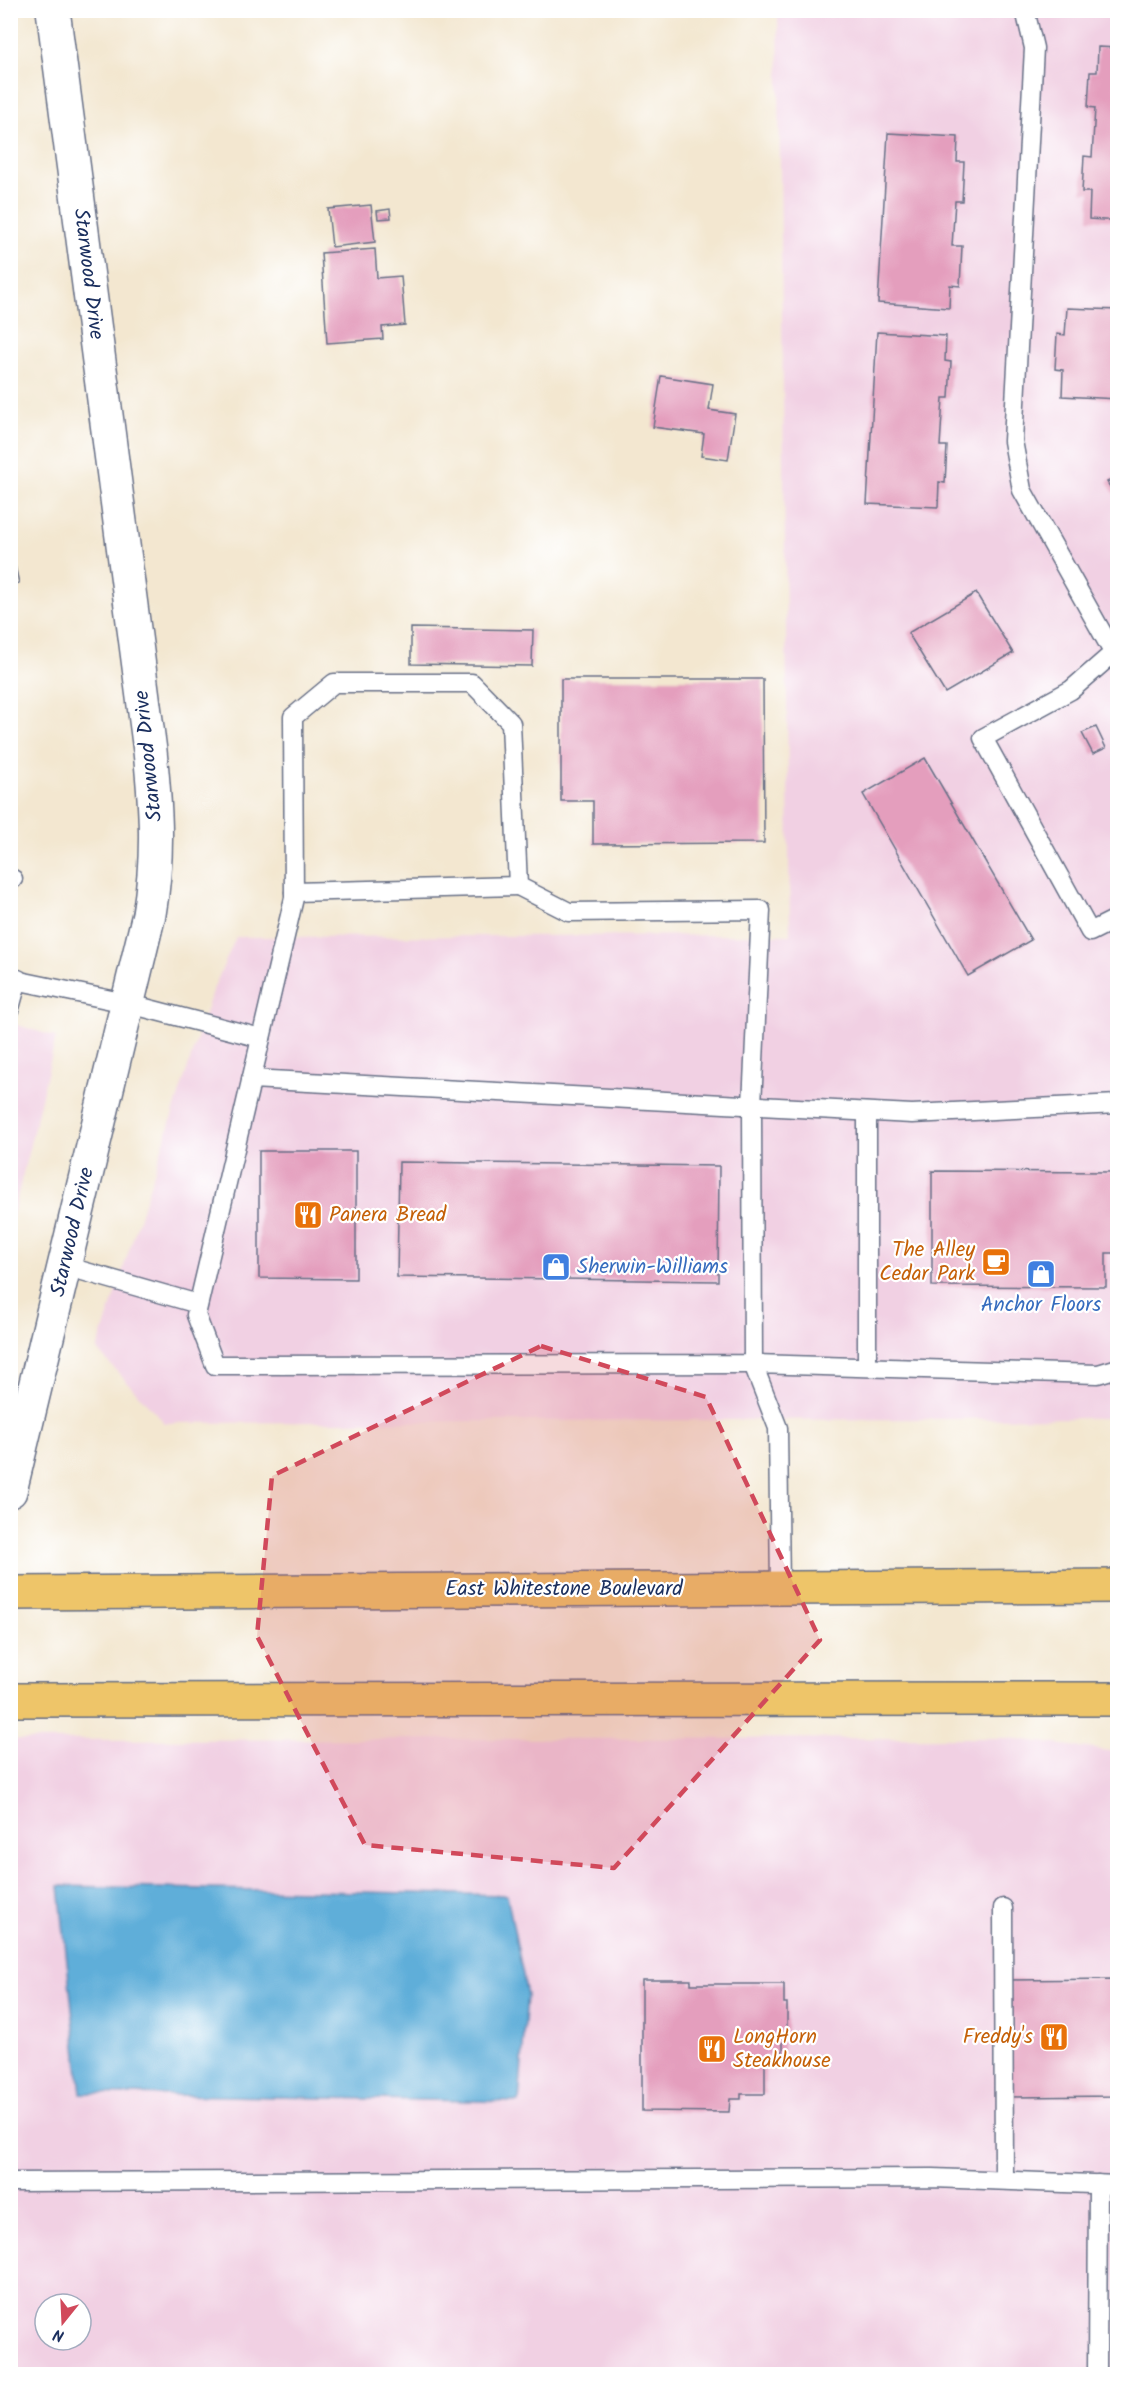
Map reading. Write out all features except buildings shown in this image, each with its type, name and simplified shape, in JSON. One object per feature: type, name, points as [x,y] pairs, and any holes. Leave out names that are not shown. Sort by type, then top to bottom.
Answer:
[{"type":"main road","name":"East Whitestone Boulevard","points":[[10,1593],[1118,1586]]},
{"type":"main road","points":[[10,1700],[1118,1699]]},
{"type":"street","name":"Starwood Drive","points":[[10,1491],[154,884],[157,823],[150,752],[53,10]]},
{"type":"lane","points":[[1025,10],[1034,48],[1013,441],[1022,490],[1116,654],[1071,690],[983,738],[1090,932],[1118,918]]},
{"type":"lane","points":[[518,886],[512,723],[472,683],[334,683],[293,717],[294,892],[196,1315],[215,1365],[753,1364],[1098,1374],[1118,1368]]},
{"type":"lane","points":[[294,892],[518,886],[569,912],[761,910],[752,1105],[753,1364],[778,1428],[780,1588]]},
{"type":"lane","points":[[10,1008],[14,979],[126,1003],[261,1038]]},
{"type":"lane","points":[[251,1079],[912,1114],[1118,1104]]},
{"type":"lane","points":[[867,1112],[867,1366]]},
{"type":"lane","points":[[65,1266],[198,1304]]},
{"type":"lane","points":[[1003,1908],[1004,2180]]},
{"type":"lane","points":[[10,2182],[933,2178],[1118,2185]]},
{"type":"lane","points":[[1097,2374],[1098,2184]]},
{"type":"highlighted area","points":[[541,1346],[706,1397],[820,1640],[614,1868],[365,1845],[257,1636],[272,1476]]},
{"type":"shaded area","points":[[778,11],[1117,11],[1117,1418],[165,1423],[97,1350],[212,992],[236,937],[790,935]]},
{"type":"shaded area","points":[[10,1023],[56,1037],[11,1223]]},
{"type":"shaded area","points":[[1010,1738],[1117,1752],[1117,2374],[11,2374],[10,1740]]},
{"type":"water","points":[[59,1886],[507,1895],[527,1995],[519,2102],[81,2093]]},
{"type":"place","name":"Panera Bread","points":[[308,1215]]},
{"type":"place","name":"The Alley Cedar Park","points":[[996,1262]]},
{"type":"place","name":"Sherwin-Williams","points":[[556,1267]]},
{"type":"place","name":"Anchor Floors","points":[[1041,1274]]},
{"type":"place","name":"Freddy's","points":[[1054,2037]]},
{"type":"place","name":"LongHorn Steakhouse","points":[[712,2049]]}]
